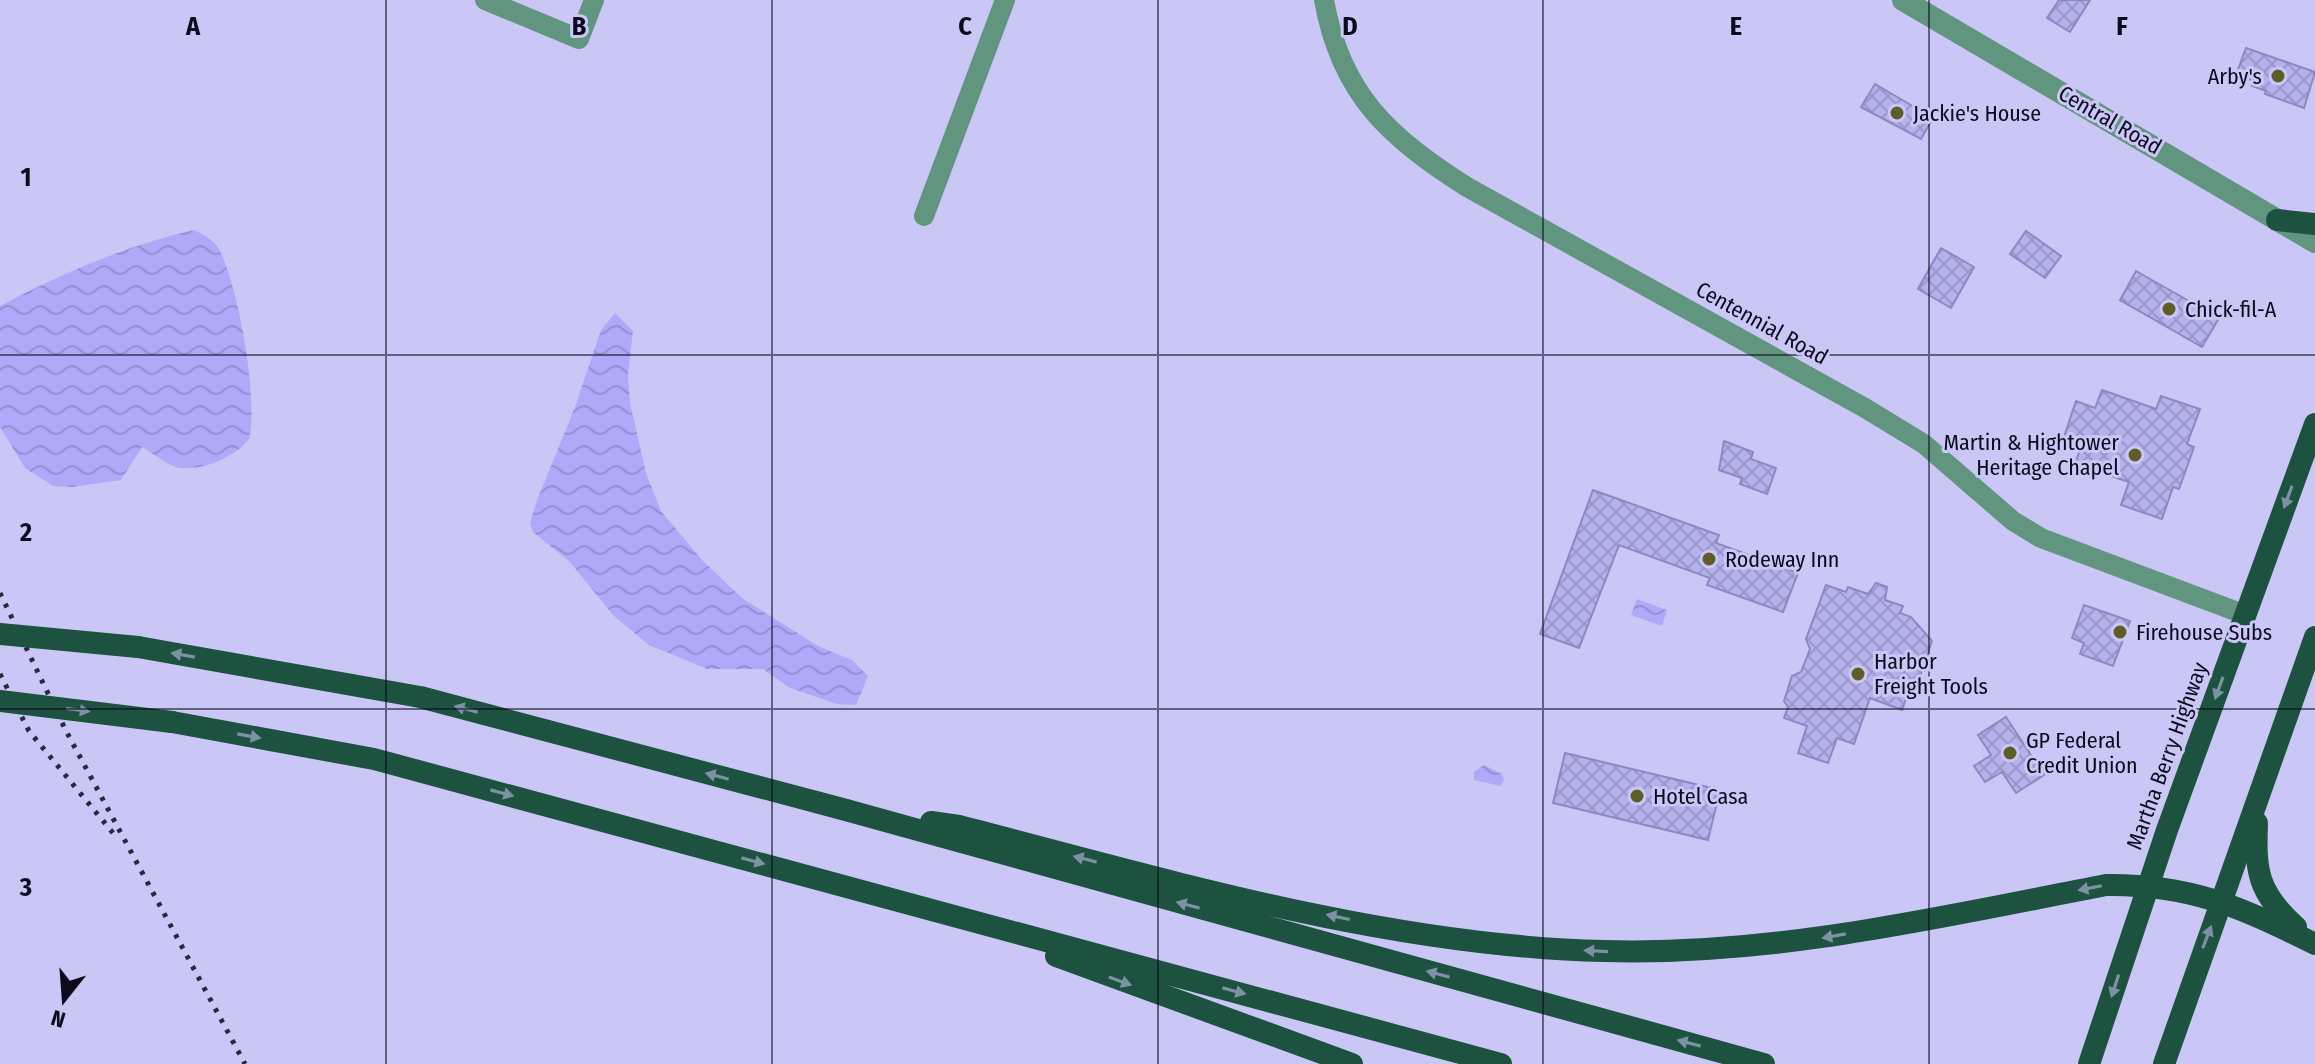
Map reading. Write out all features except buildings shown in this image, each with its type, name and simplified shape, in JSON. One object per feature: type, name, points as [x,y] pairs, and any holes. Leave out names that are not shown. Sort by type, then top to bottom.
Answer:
[{"type":"highway","points":[[2277,220],[2315,224]]},
{"type":"highway","name":"Martha Berry Highway","points":[[2090,1064],[2148,885],[2315,424]]},
{"type":"highway","points":[[0,634],[138,647],[420,697],[846,810],[1764,1064]]},
{"type":"highway","points":[[2164,1064],[2315,637]]},
{"type":"highway","points":[[0,701],[172,722],[374,759],[1501,1064]]},
{"type":"highway","points":[[2258,802],[2256,867],[2260,882],[2279,912],[2314,944]]},
{"type":"highway","points":[[846,810],[959,826],[1164,879],[1372,924],[1485,943],[1603,951],[1674,951],[1798,942],[2106,885],[2148,885],[2222,900],[2314,944]]},
{"type":"highway","points":[[970,920],[1104,975],[1352,1064]]},
{"type":"street","points":[[485,0],[579,39],[594,0]]},
{"type":"street","points":[[924,216],[1005,0]]},
{"type":"street","name":"Centennial Road","points":[[1324,0],[1333,42],[1354,89],[1417,155],[1467,187],[1865,408],[1924,444],[2013,521],[2041,538],[2246,615]]},
{"type":"street","name":"Central Road","points":[[1903,0],[2315,242]]},
{"type":"water","points":[[194,230],[219,249],[233,288],[249,371],[249,439],[228,457],[190,468],[171,465],[142,447],[121,480],[72,487],[53,486],[25,468],[0,427],[0,306],[95,262]]},
{"type":"water","points":[[615,313],[633,331],[628,374],[630,403],[646,473],[661,511],[702,560],[742,598],[818,646],[852,660],[868,676],[856,705],[837,704],[790,688],[763,669],[707,669],[649,645],[614,616],[569,561],[533,532],[530,523],[536,503],[575,407],[601,330]]},
{"type":"water","points":[[1637,599],[1667,610],[1662,626],[1631,615]]},
{"type":"water","points":[[1484,765],[1502,774],[1504,780],[1500,786],[1474,780],[1474,772]]},
{"type":"railway","points":[[0,593],[65,729],[245,1064]]},
{"type":"railway","points":[[0,674],[29,731],[113,833]]},
{"type":"place","name":"Arby's","points":[[2278,76]]},
{"type":"place","name":"Jackie's House","points":[[1897,113]]},
{"type":"place","name":"Chick-fil-A","points":[[2169,309]]},
{"type":"place","name":"Martin & Hightower Heritage Chapel","points":[[2135,455]]},
{"type":"place","name":"Rodeway Inn","points":[[1709,559]]},
{"type":"place","name":"Firehouse Subs","points":[[2120,632]]},
{"type":"place","name":"Harbor Freight Tools","points":[[1858,674]]},
{"type":"place","name":"GP Federal Credit Union","points":[[2010,753]]},
{"type":"place","name":"Hotel Casa","points":[[1637,796]]}]
